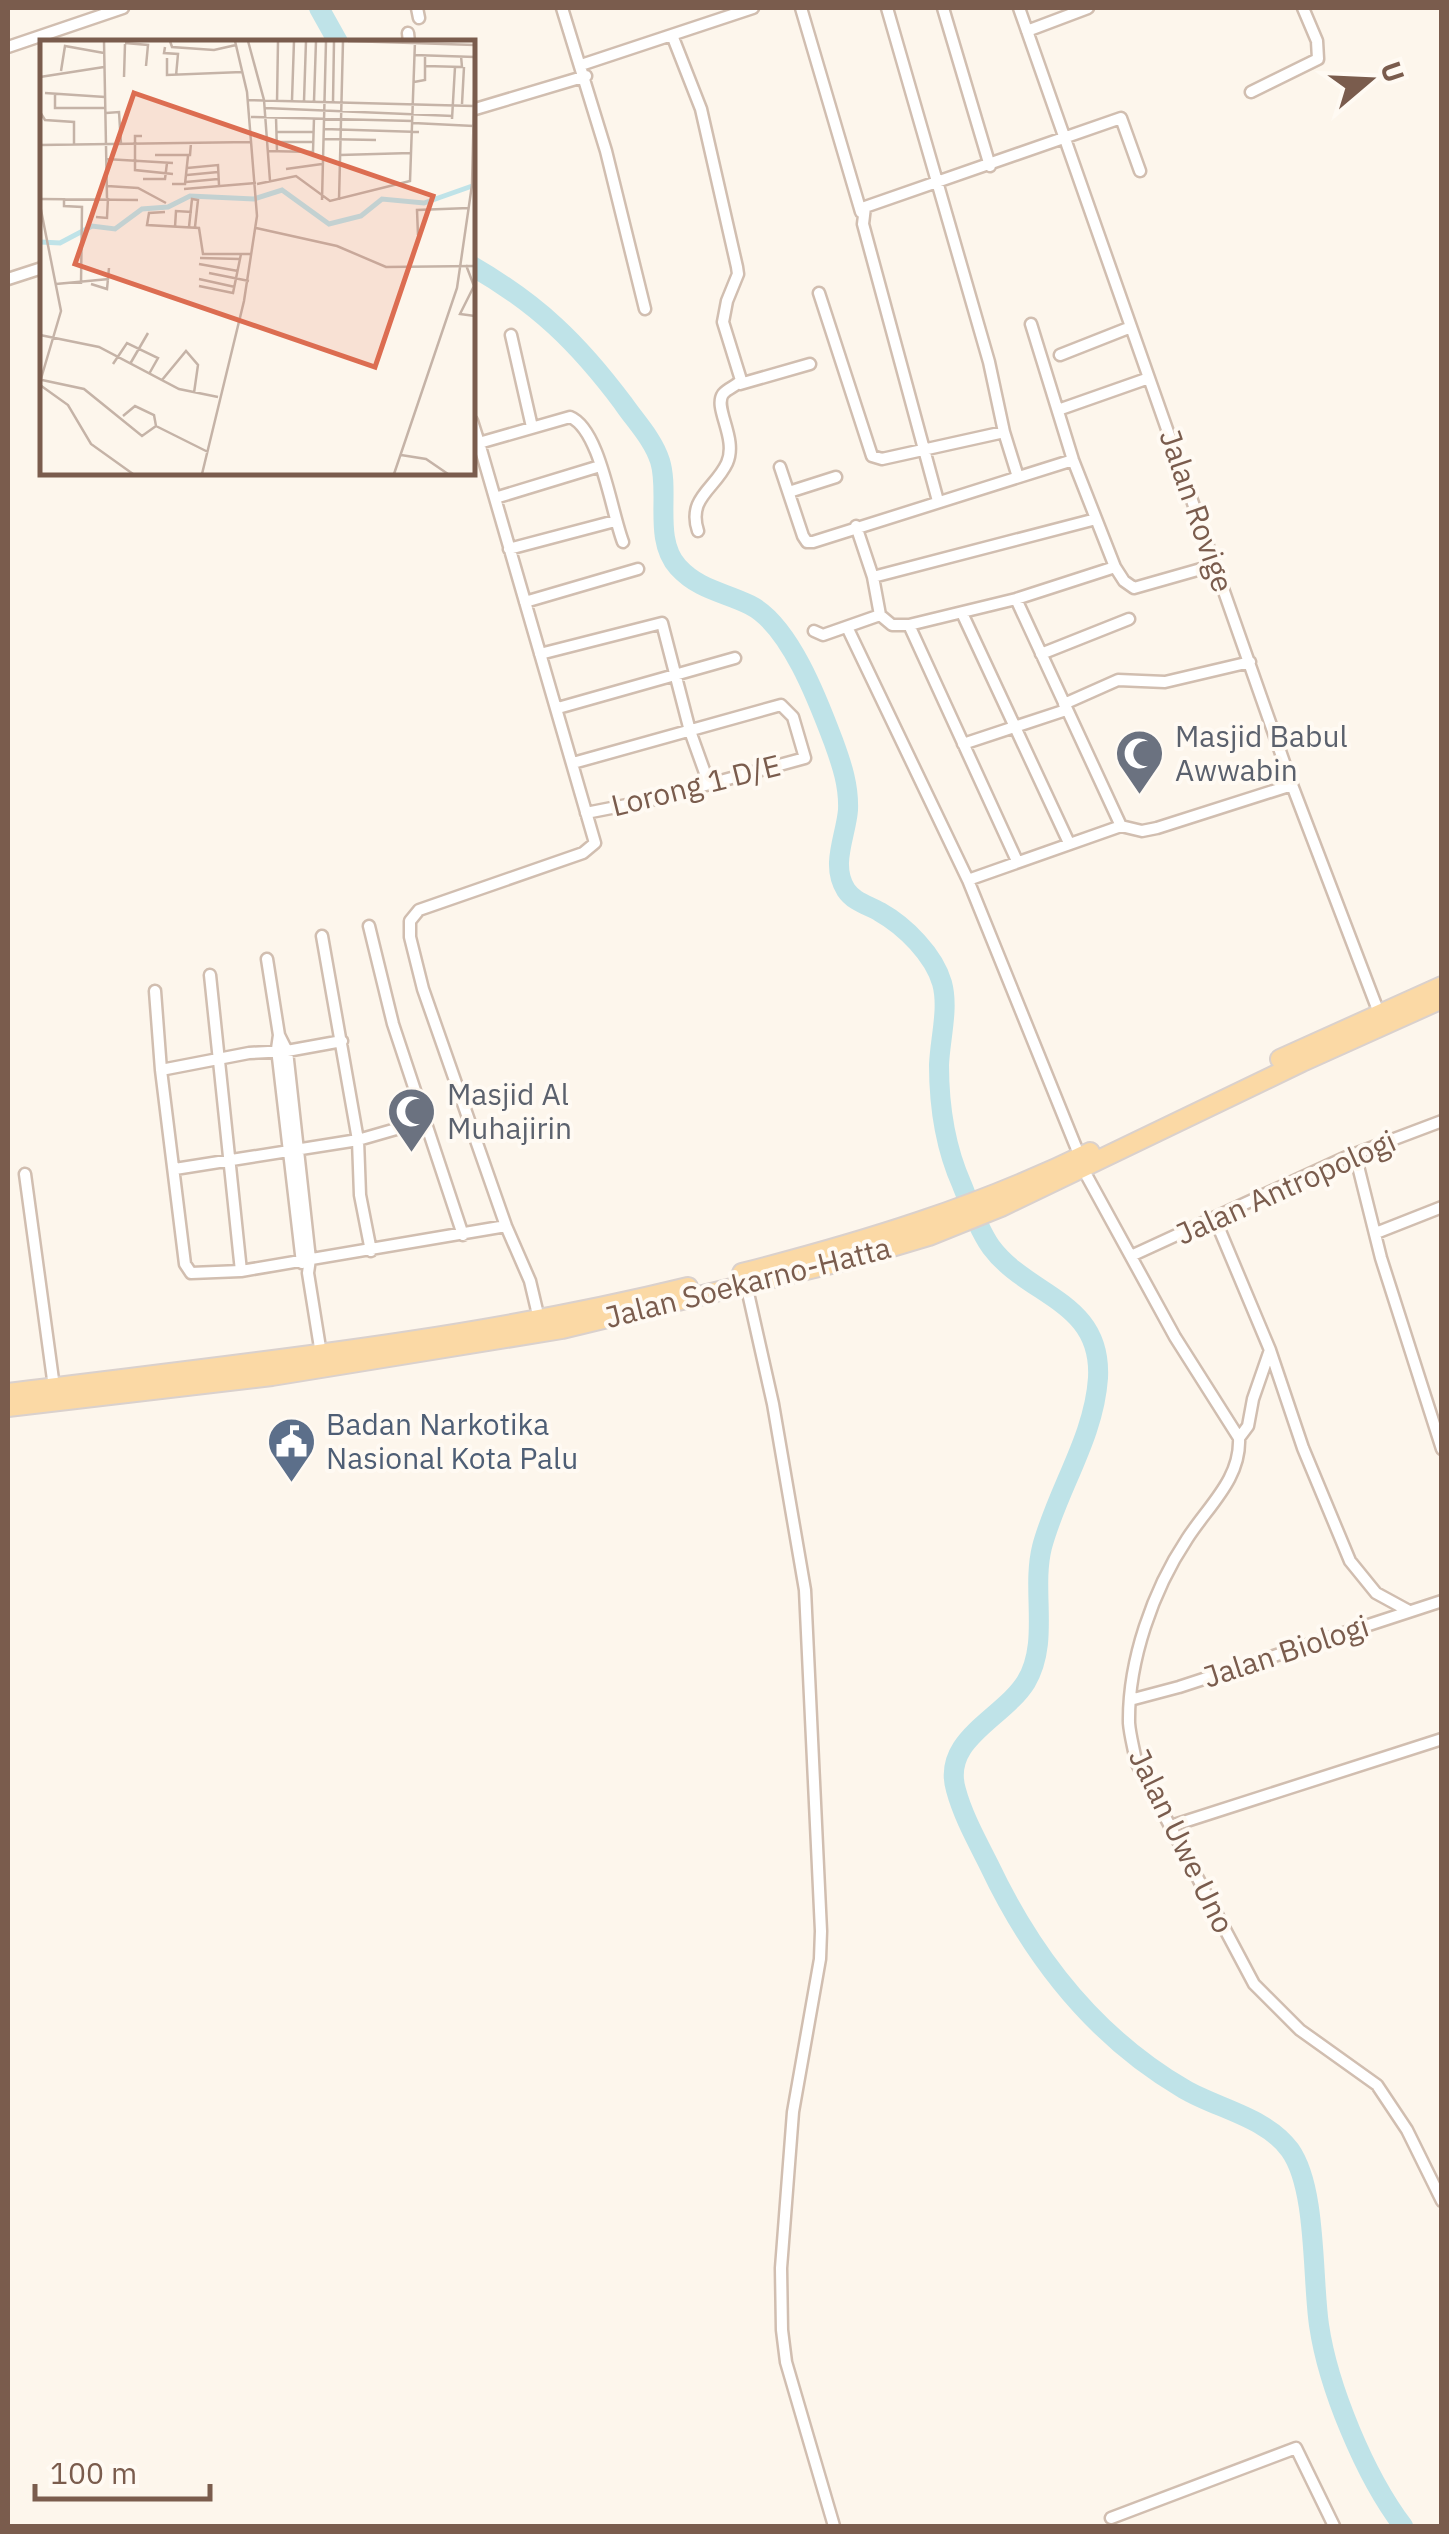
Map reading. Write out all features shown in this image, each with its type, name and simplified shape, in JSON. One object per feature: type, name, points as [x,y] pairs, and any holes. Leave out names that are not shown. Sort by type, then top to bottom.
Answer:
[{"type":"main road","name":"Jalan Soekarno-Hatta","points":[[1081,1163],[1379,1013],[1442,986]]},
{"type":"main road","name":"Jalan Soekarno-Hatta","points":[[8,1407],[322,1356],[392,1351],[852,1259],[997,1201],[1442,999]]},
{"type":"main road","name":"Jalan Soekarno-Hatta","points":[[8,1393],[54,1388],[98,1390],[562,1329],[745,1278]]},
{"type":"street","points":[[8,47],[123,8]]},
{"type":"street","points":[[562,8],[583,70],[644,310]]},
{"type":"street","points":[[475,109],[753,8]]},
{"type":"street","points":[[801,8],[862,213],[938,502]]},
{"type":"street","points":[[887,8],[1018,477]]},
{"type":"street","points":[[942,8],[990,166]]},
{"type":"street","name":"Jalan Rovige","points":[[1018,8],[1292,786],[1379,1013]]},
{"type":"street","points":[[1027,31],[1088,8]]},
{"type":"street","points":[[1250,92],[1305,68],[1318,58],[1303,8]]},
{"type":"street","points":[[672,35],[701,108],[737,267],[723,322],[740,384]]},
{"type":"street","points":[[862,213],[872,203],[990,166],[1121,118],[1140,171]]},
{"type":"street","points":[[8,280],[40,269]]},
{"type":"street","points":[[819,294],[872,456],[882,459],[1004,432]]},
{"type":"street","points":[[1030,324],[1073,460],[1124,581],[1134,588],[1215,566]]},
{"type":"street","points":[[1060,355],[1131,327]]},
{"type":"street","points":[[511,334],[532,427]]},
{"type":"street","points":[[698,531],[694,520],[698,499],[727,464],[731,450],[732,440],[720,402],[722,395],[740,384],[810,364]]},
{"type":"street","points":[[1058,410],[1149,378]]},
{"type":"street","points":[[479,442],[575,418],[586,427],[624,542]]},
{"type":"street","points":[[475,430],[595,840],[592,848],[419,910],[410,921],[410,937],[423,989],[506,1226],[530,1281],[539,1319]]},
{"type":"street","points":[[780,467],[807,542],[1073,460]]},
{"type":"street","points":[[494,498],[600,466]]},
{"type":"street","points":[[789,492],[836,477]]},
{"type":"street","points":[[873,577],[1096,518]]},
{"type":"street","points":[[509,549],[615,521]]},
{"type":"street","points":[[856,526],[873,577],[880,616],[892,625],[910,625],[1016,599],[1115,567]]},
{"type":"street","points":[[525,602],[638,569]]},
{"type":"street","points":[[1016,599],[1120,826]]},
{"type":"street","points":[[962,613],[1068,843]]},
{"type":"street","points":[[814,631],[824,635],[880,616]]},
{"type":"street","points":[[1041,654],[1129,619]]},
{"type":"street","points":[[540,654],[662,623],[708,784]]},
{"type":"street","points":[[910,625],[1017,861]]},
{"type":"street","points":[[847,627],[968,880],[1081,1163],[1175,1337],[1240,1438]]},
{"type":"street","points":[[558,708],[735,658]]},
{"type":"street","points":[[963,744],[1065,707],[1118,680],[1165,682],[1250,662]]},
{"type":"street","name":"Lorong 1 D/E","points":[[586,813],[805,758],[794,717],[782,705],[690,731]]},
{"type":"street","points":[[574,763],[690,731]]},
{"type":"street","points":[[968,880],[1120,826],[1142,831],[1157,828],[1292,786]]},
{"type":"street","points":[[369,926],[393,1024],[463,1235]]},
{"type":"street","points":[[322,936],[358,1140],[360,1196],[372,1251]]},
{"type":"street","points":[[267,959],[322,1356]]},
{"type":"street","points":[[210,975],[241,1271]]},
{"type":"street","points":[[156,990],[160,1070],[187,1271],[241,1271],[506,1226]]},
{"type":"street","points":[[160,1070],[342,1041]]},
{"type":"street","name":"Jalan Antropologi","points":[[1131,1256],[1355,1154],[1442,1120]]},
{"type":"street","points":[[175,1169],[358,1140],[424,1122]]},
{"type":"street","points":[[1355,1154],[1442,1449]]},
{"type":"street","points":[[25,1174],[54,1388]]},
{"type":"street","points":[[1376,1232],[1442,1207]]},
{"type":"street","points":[[1215,1219],[1270,1350],[1303,1448],[1350,1561],[1376,1593],[1409,1612]]},
{"type":"street","points":[[745,1278],[773,1404],[805,1590],[820,1930],[820,1959],[793,2112],[781,2268],[782,2330],[786,2362],[834,2526]]},
{"type":"street","name":"Jalan Uwe Uno","points":[[1270,1350],[1252,1399],[1248,1426],[1240,1438],[1240,1453],[1230,1482],[1166,1572],[1134,1669],[1129,1728],[1136,1762],[1254,1984],[1300,2030],[1377,2085],[1407,2130],[1442,2201]]},
{"type":"street","name":"Jalan Biologi","points":[[1130,1700],[1442,1601]]},
{"type":"street","points":[[1171,1826],[1442,1739]]},
{"type":"street","points":[[1112,2518],[1296,2448],[1334,2526]]},
{"type":"waterway","points":[[319,8],[337,40]]},
{"type":"waterway","points":[[475,268],[517,295],[573,343],[649,438],[663,474],[666,543],[678,567],[703,586],[750,605],[764,615],[778,629],[801,666],[837,751],[847,792],[848,810],[839,861],[841,880],[853,898],[890,918],[917,942],[942,983],[942,1111],[951,1156],[975,1217],[991,1247],[1006,1264],[1076,1315],[1088,1332],[1096,1352],[1095,1400],[1042,1547],[1039,1633],[1033,1667],[1016,1695],[965,1743],[954,1772],[956,1790],[1006,1899],[1047,1963],[1095,2020],[1152,2068],[1197,2096],[1255,2121],[1290,2150],[1299,2166],[1309,2209],[1319,2325],[1331,2376],[1362,2457],[1403,2526]]},
{"type":"place","name":"Masjid Babul Awwabin","points":[[1140,796]]},
{"type":"place","name":"Masjid Al Muhajirin","points":[[412,1154]]},
{"type":"place","name":"Badan Narkotika Nasional Kota Palu","points":[[291,1484]]}]
